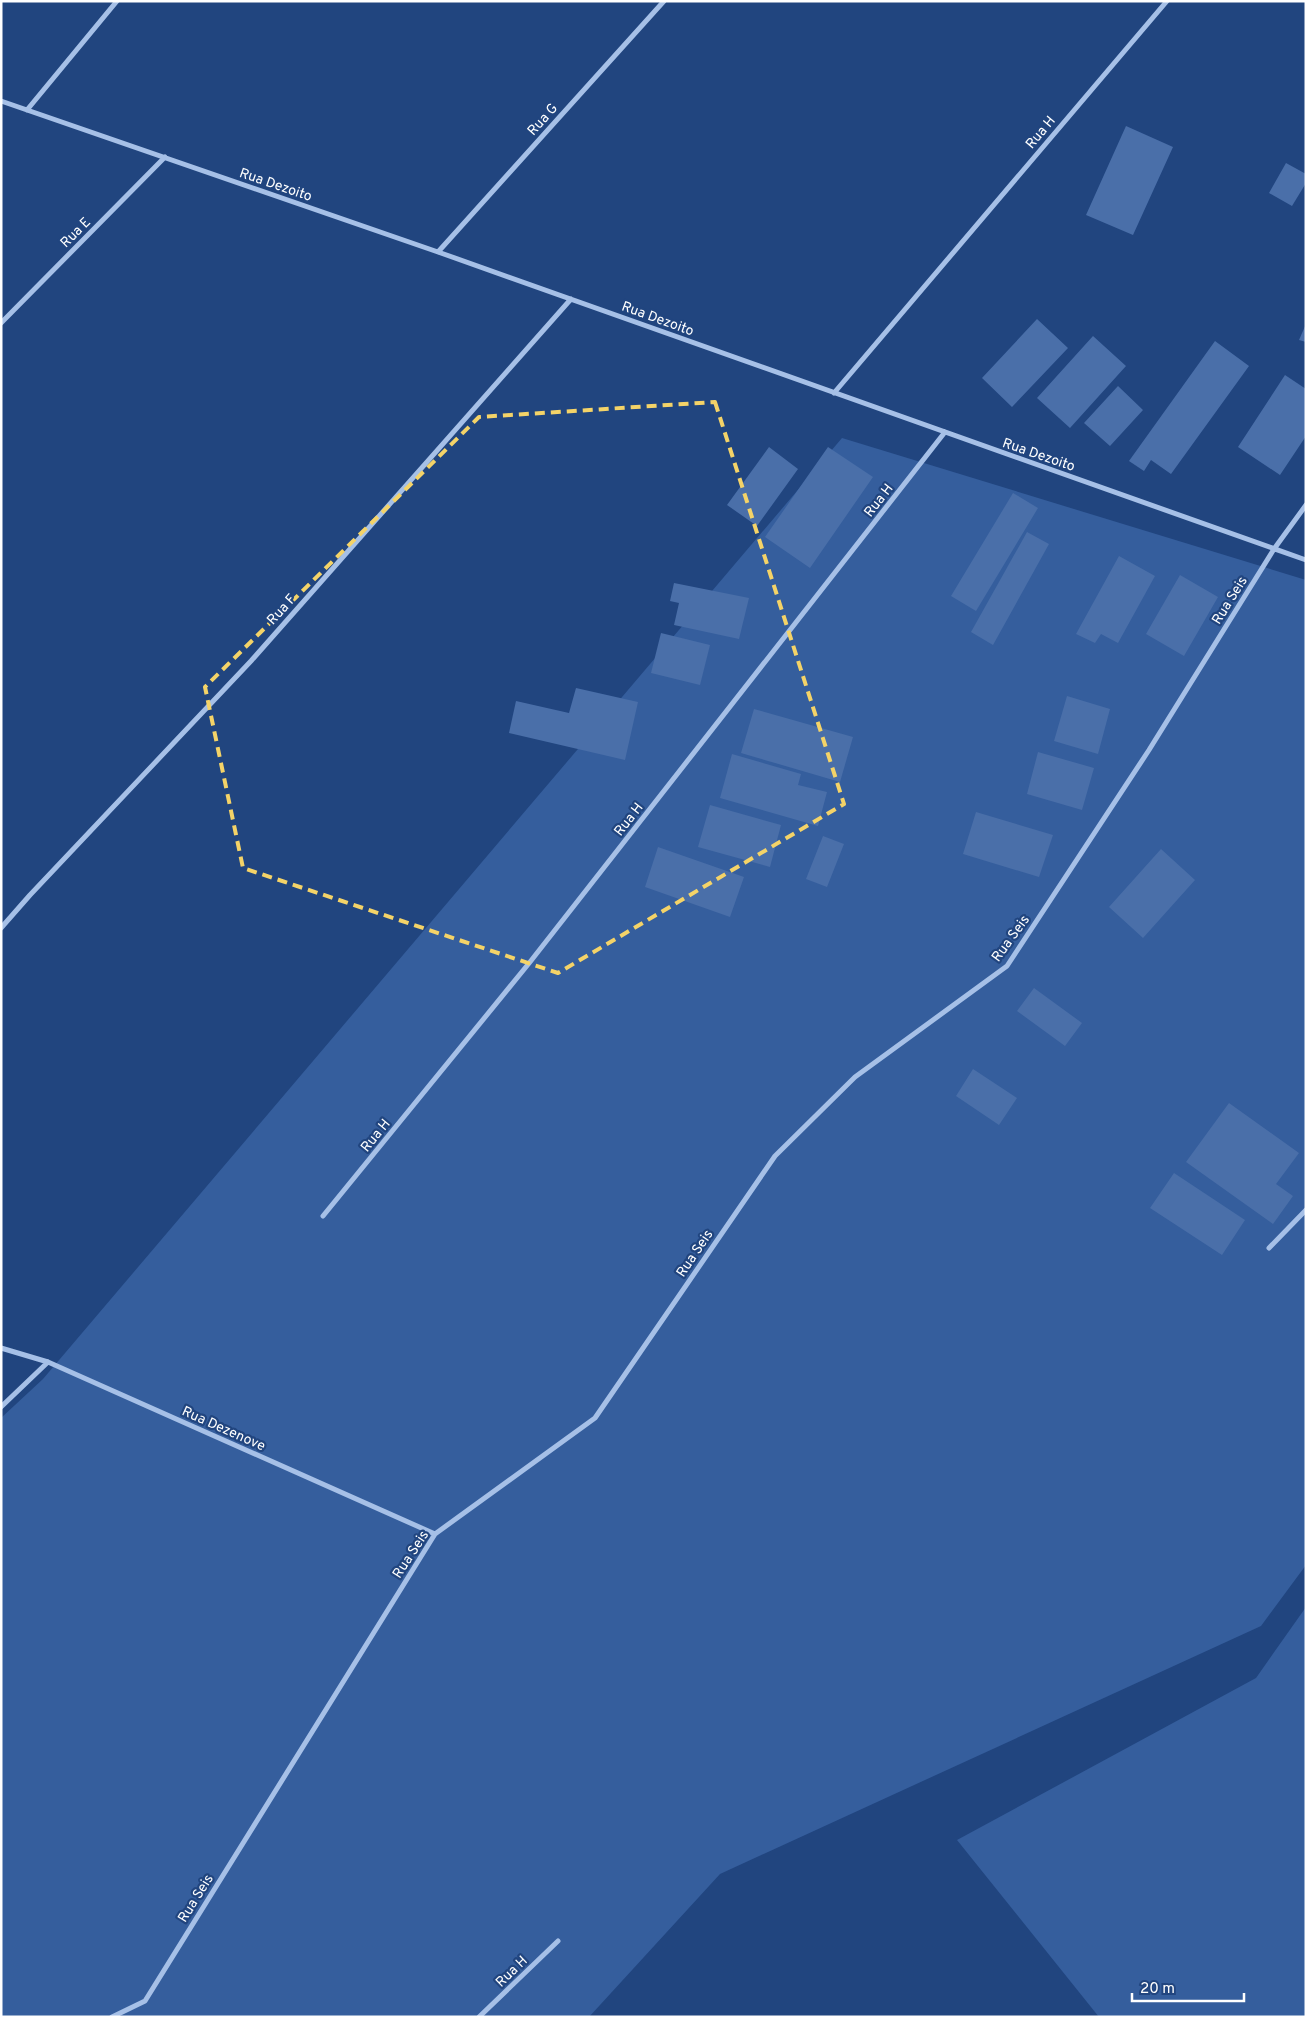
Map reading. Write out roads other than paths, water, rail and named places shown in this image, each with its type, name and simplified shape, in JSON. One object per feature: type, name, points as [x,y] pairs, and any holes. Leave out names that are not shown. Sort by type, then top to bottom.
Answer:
[{"type":"street","points":[[28,110],[117,1]]},
{"type":"street","name":"Rua G","points":[[438,252],[664,1]]},
{"type":"street","name":"Rua H","points":[[834,392],[1166,1]]},
{"type":"street","name":"Rua Dezoito","points":[[1,100],[438,252],[1306,560]]},
{"type":"street","name":"Rua E","points":[[1,323],[165,157]]},
{"type":"street","name":"Rua F","points":[[1,928],[251,661],[571,299]]},
{"type":"street","name":"Rua H","points":[[323,1216],[530,962],[945,432]]},
{"type":"street","name":"Rua Seis","points":[[112,2017],[144,2001],[435,1534],[595,1418],[775,1156],[855,1077],[1007,966],[1149,750],[1274,549],[1306,505]]},
{"type":"street","points":[[1269,1248],[1306,1210]]},
{"type":"street","name":"Rua Dezenove","points":[[1,1348],[48,1362],[435,1534]]},
{"type":"street","points":[[1,1407],[48,1362]]},
{"type":"street","name":"Rua H","points":[[479,2017],[558,1941]]}]
